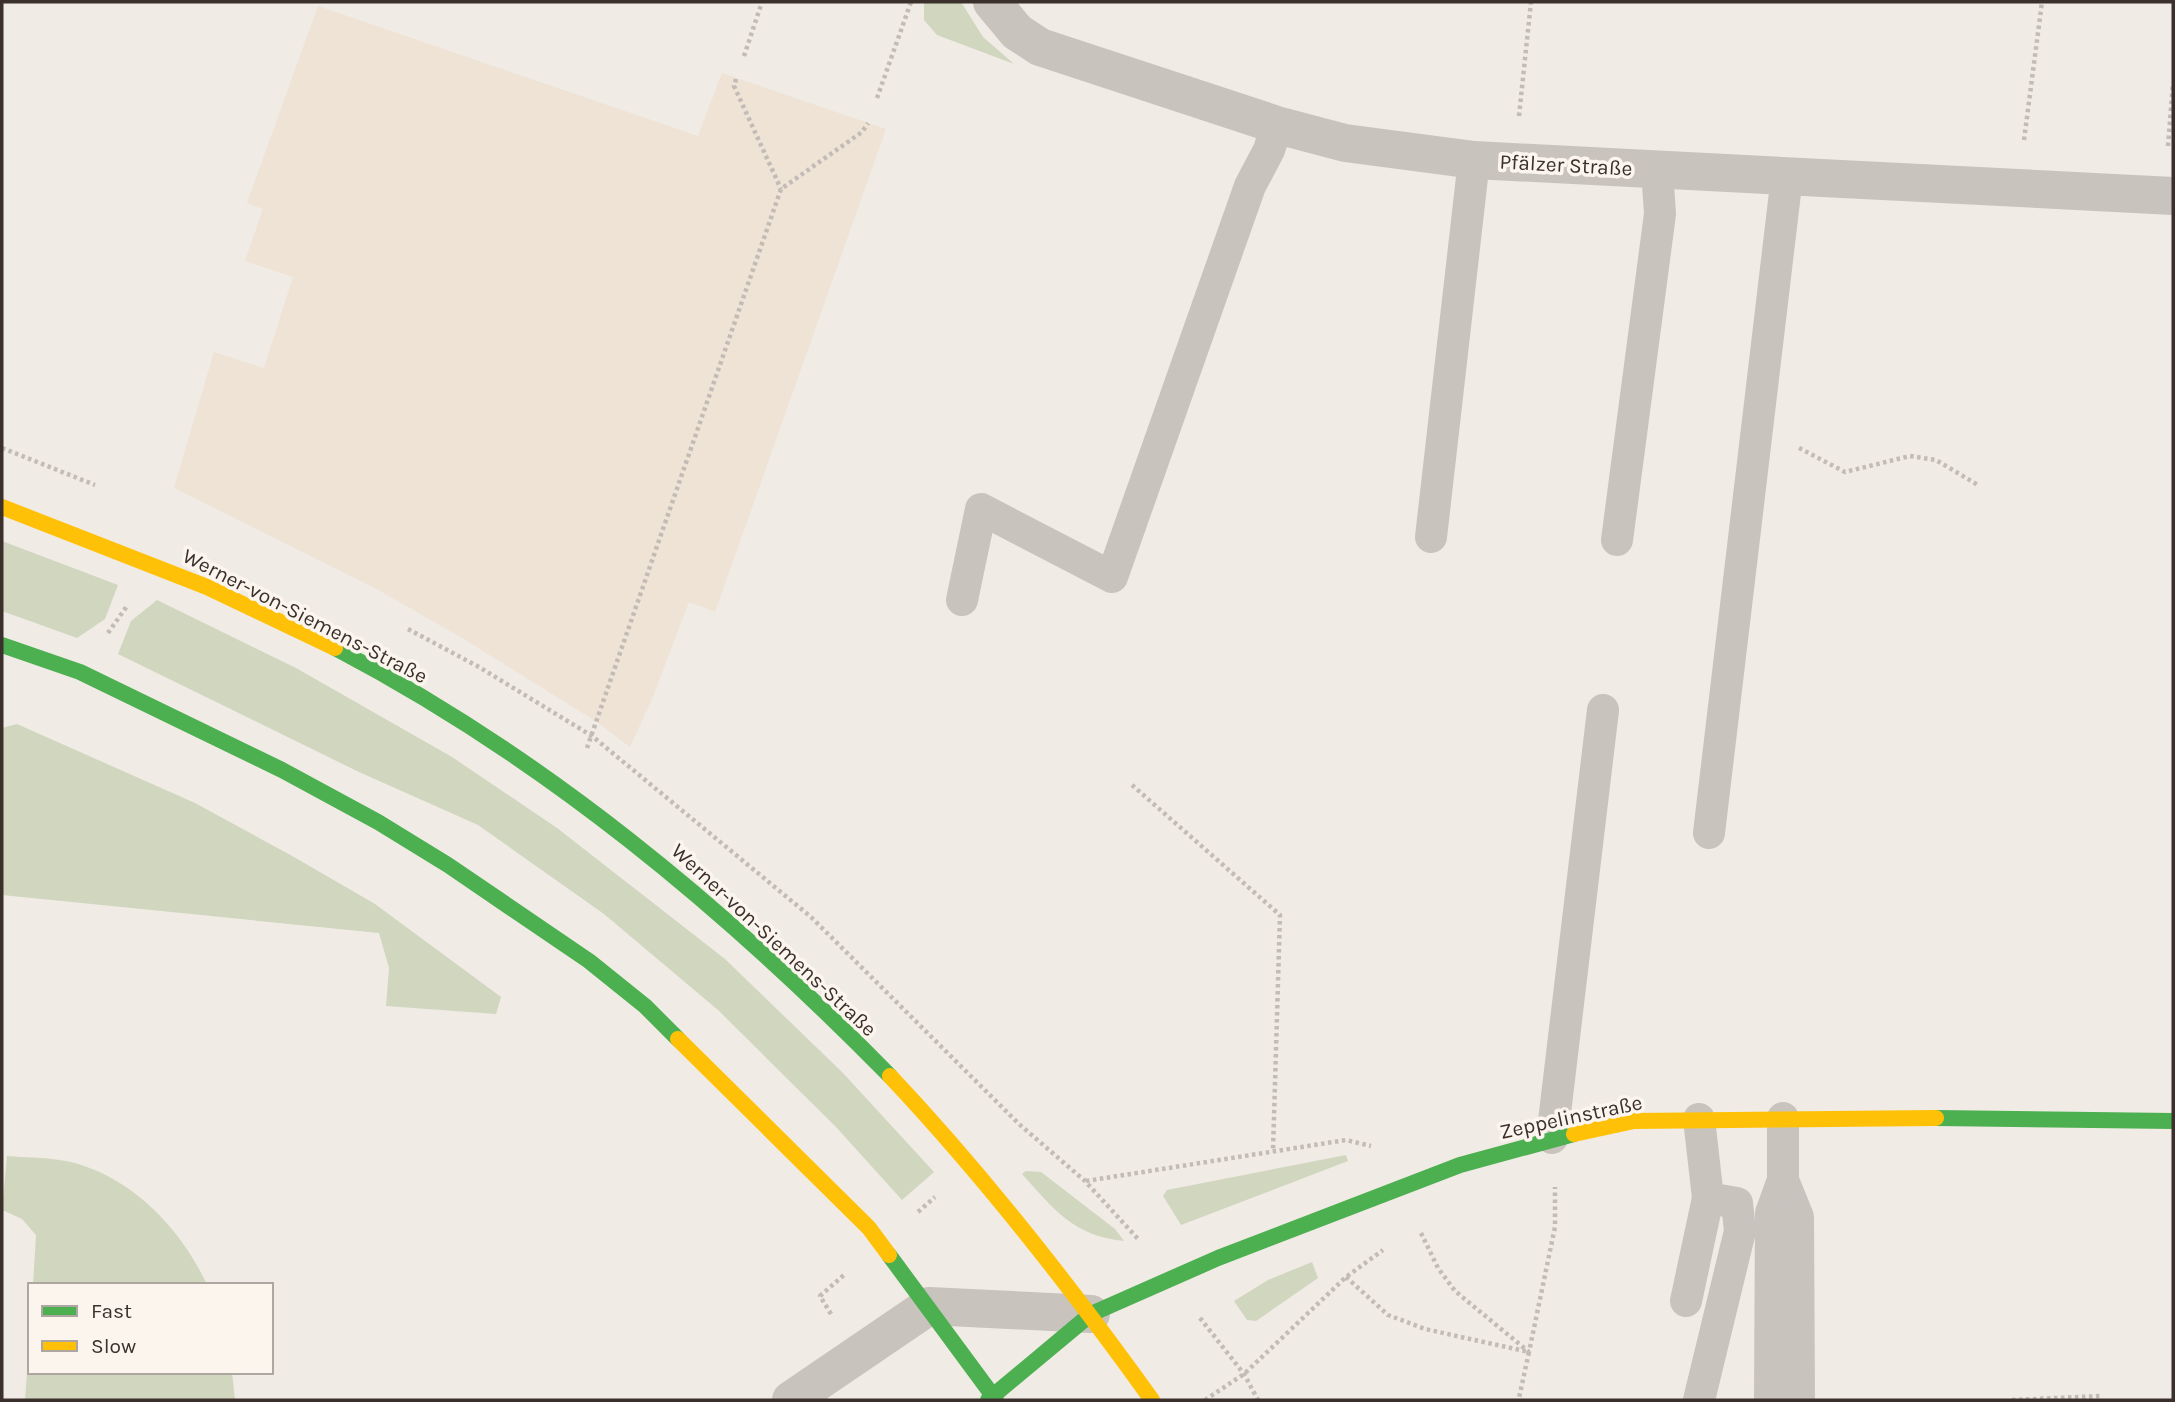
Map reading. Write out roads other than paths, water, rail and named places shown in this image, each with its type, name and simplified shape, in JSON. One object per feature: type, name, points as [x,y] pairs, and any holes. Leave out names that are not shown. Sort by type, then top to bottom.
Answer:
[{"type":"main road","name":"Werner-von-Siemens-Straße","points":[[2,507],[156,565],[295,629],[400,684],[517,757],[660,863],[890,1076],[986,1185],[1091,1314],[1152,1400]]},
{"type":"main road","points":[[2,645],[80,672],[282,770],[378,822],[448,865],[589,961],[645,1006],[862,1220],[929,1306],[993,1399]]},
{"type":"main road","name":"Zeppelinstraße","points":[[993,1399],[1091,1314],[1218,1258],[1460,1165],[1552,1139],[1633,1122],[1699,1119],[2173,1121]]},
{"type":"street","name":"Pfälzer Straße","points":[[992,2],[1017,32],[1040,47],[1278,125],[1345,143],[1513,163],[2169,196]]},
{"type":"street","points":[[791,1400],[929,1306],[1091,1314]]},
{"type":"lane","points":[[962,600],[982,509],[1112,577],[1250,186],[1269,150],[1278,125]]},
{"type":"lane","points":[[1431,537],[1474,160]]},
{"type":"lane","points":[[1617,540],[1660,214],[1657,170]]},
{"type":"lane","points":[[1709,833],[1787,176]]},
{"type":"lane","points":[[1552,1139],[1603,710]]},
{"type":"lane","points":[[1770,1400],[1771,1213],[1783,1180],[1783,1118]]},
{"type":"lane","points":[[1685,1301],[1707,1198],[1699,1119]]},
{"type":"lane","points":[[1783,1180],[1798,1217],[1806,1348],[1799,1400]]},
{"type":"lane","points":[[1699,1400],[1740,1231],[1737,1203],[1707,1198]]}]
